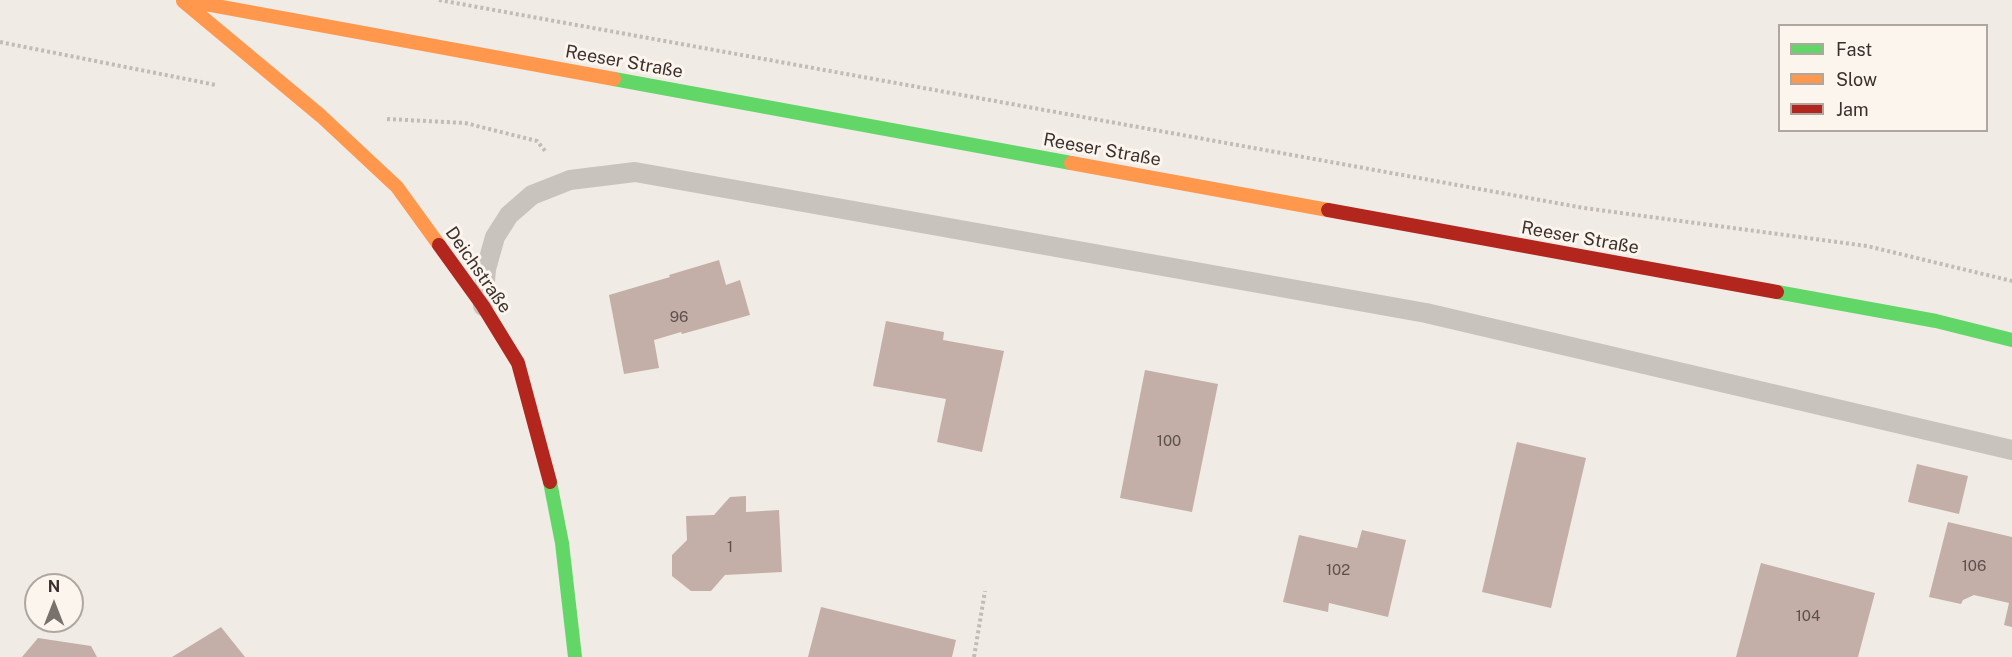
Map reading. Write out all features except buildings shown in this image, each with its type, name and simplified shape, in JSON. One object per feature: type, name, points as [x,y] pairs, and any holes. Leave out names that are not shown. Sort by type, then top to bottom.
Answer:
[{"type":"main road","name":"Deichstraße","points":[[183,0],[321,116],[397,187],[483,306],[518,363],[545,459],[562,543],[575,657]]},
{"type":"main road","name":"Reeser Straße","points":[[183,0],[1936,321],[2012,340]]},
{"type":"lane","points":[[483,306],[486,269],[495,237],[509,215],[532,195],[570,180],[635,172],[1426,313],[2012,450]]},
{"type":"path","points":[[439,0],[1584,208],[1867,246],[2012,281]]},
{"type":"path","points":[[0,42],[218,85]]},
{"type":"path","points":[[321,116],[465,123],[537,141],[570,180]]},
{"type":"path","points":[[974,657],[985,591]]},
{"type":"traffic: fast","points":[[614,79],[1071,163]]},
{"type":"traffic: fast","points":[[1777,292],[1936,321],[2012,340]]},
{"type":"traffic: fast","points":[[550,482],[562,543],[575,657]]},
{"type":"traffic: slow","points":[[184,0],[614,79]]},
{"type":"traffic: slow","points":[[183,1],[321,116],[397,187],[439,245]]},
{"type":"traffic: slow","points":[[1071,163],[1328,210]]},
{"type":"traffic: jam","points":[[1328,210],[1777,292]]},
{"type":"traffic: jam","points":[[439,245],[483,306],[518,363],[550,482]]}]
